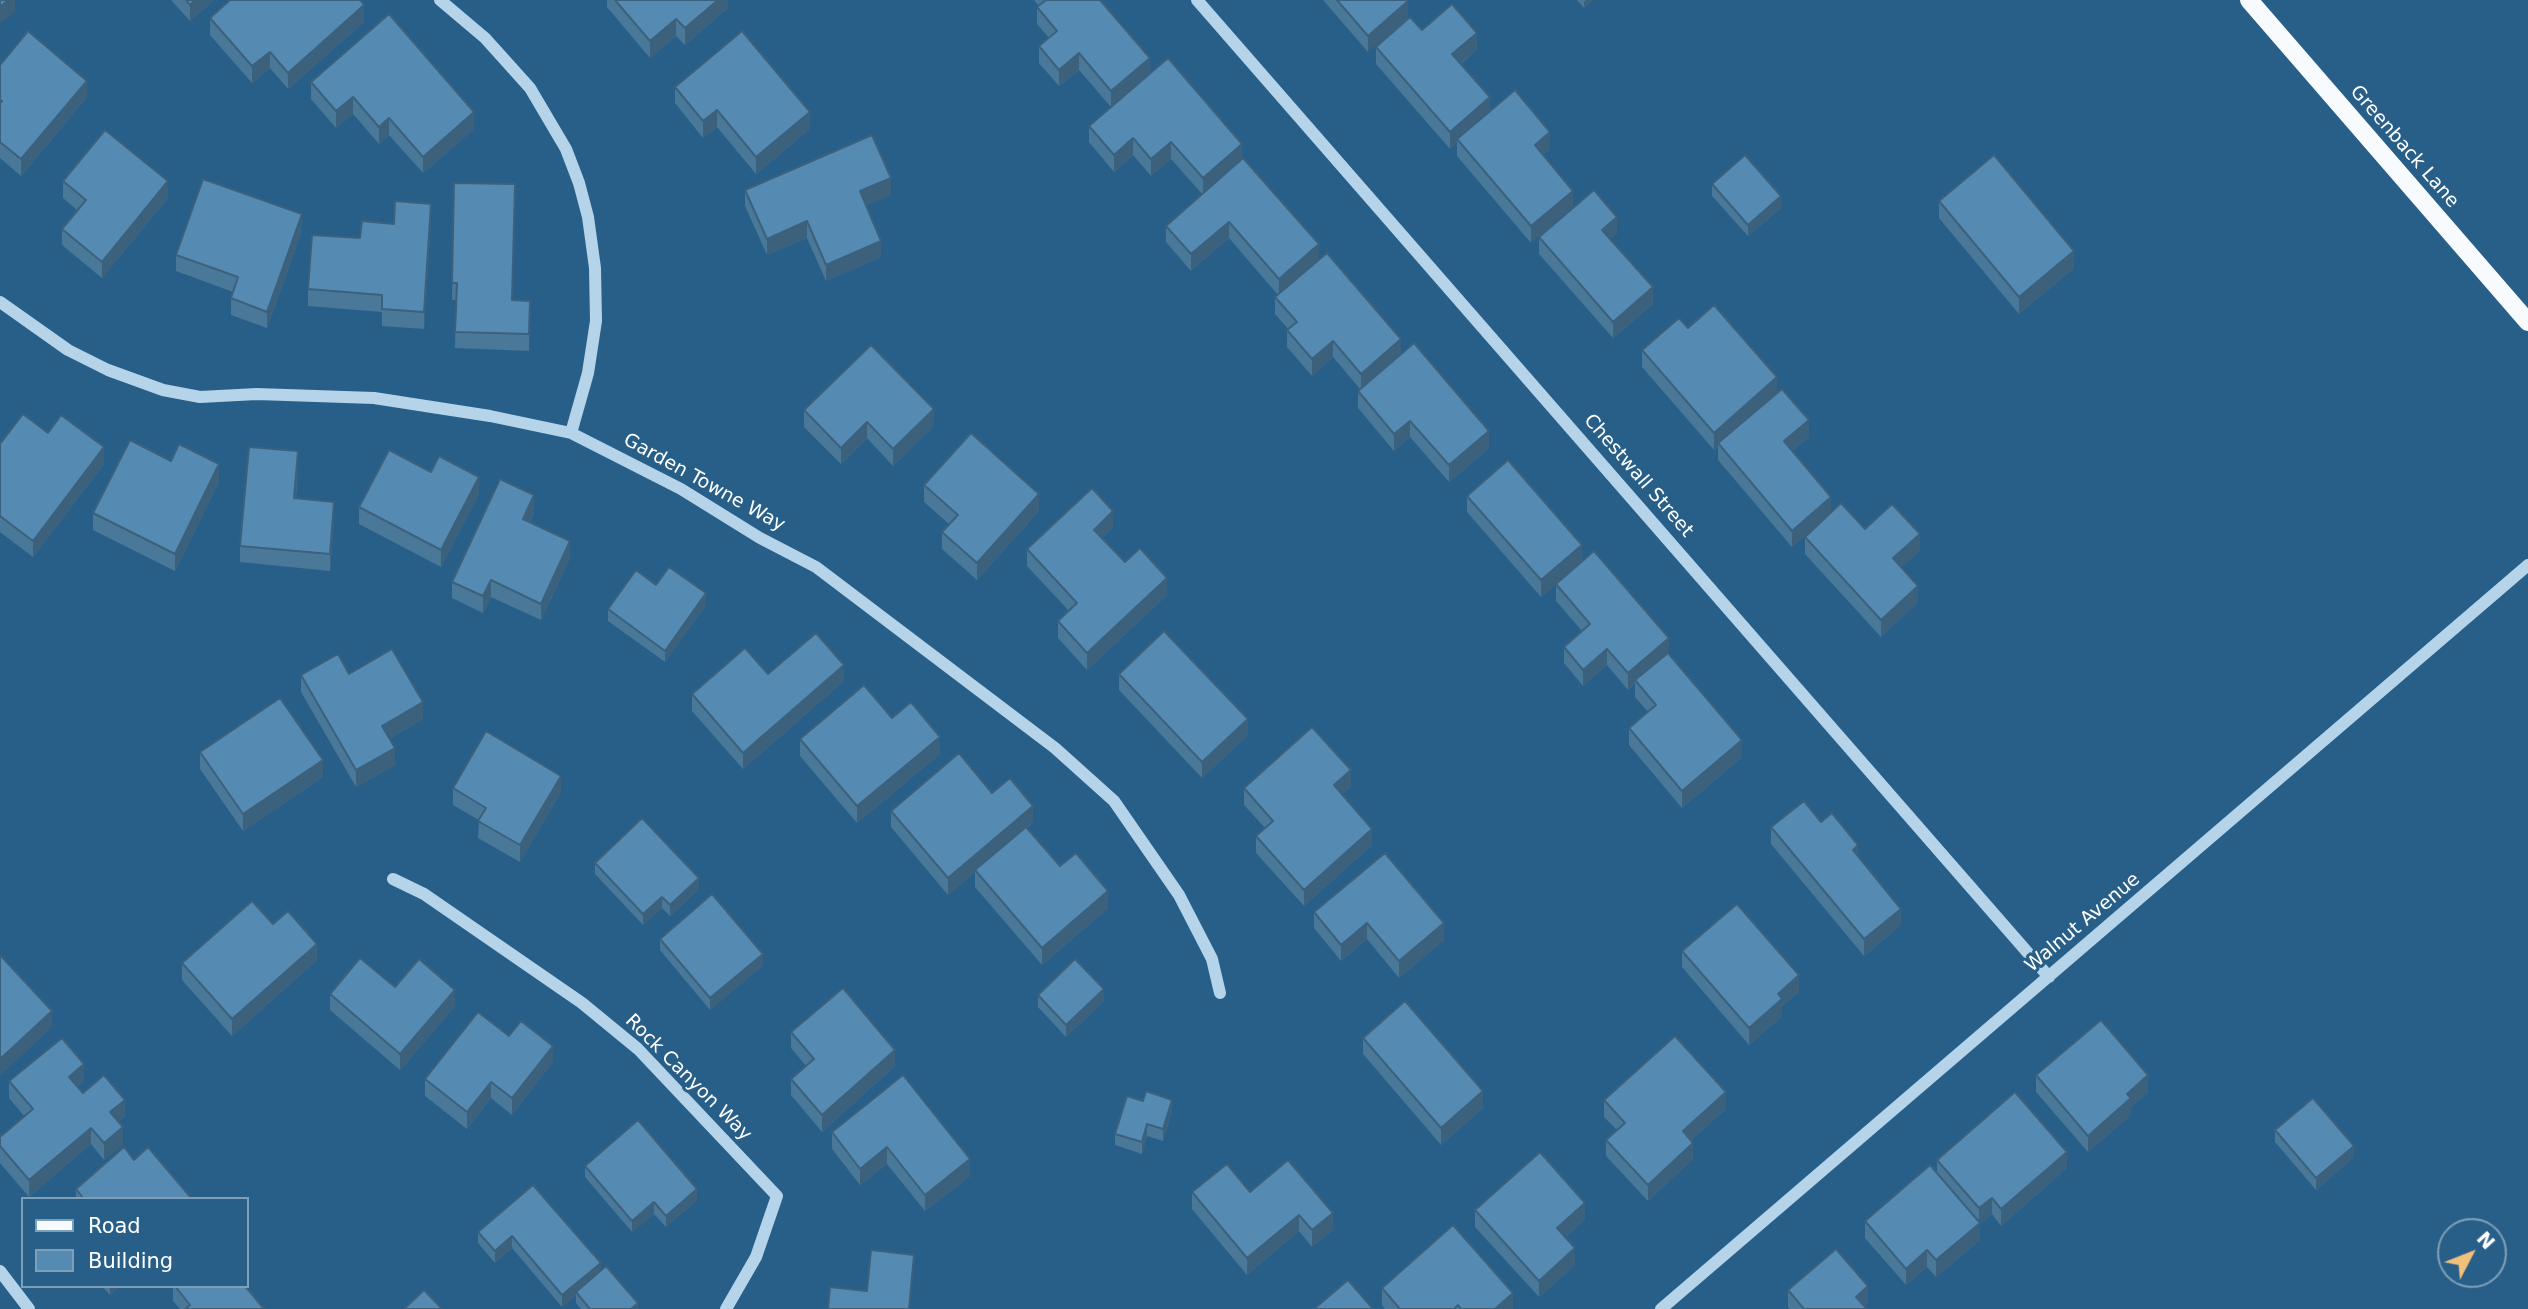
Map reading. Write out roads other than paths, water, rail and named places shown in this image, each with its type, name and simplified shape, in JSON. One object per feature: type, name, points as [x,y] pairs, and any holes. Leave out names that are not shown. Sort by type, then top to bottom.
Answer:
[{"type":"main road","name":"Greenback Lane","points":[[2249,0],[2528,322]]},
{"type":"street","points":[[440,0],[485,38],[530,88],[566,149],[579,183],[588,217],[595,268],[596,321],[588,373],[571,433]]},
{"type":"street","name":"Chestwall Street","points":[[1197,0],[2049,977]]},
{"type":"street","name":"Garden Towne Way","points":[[0,302],[68,350],[108,370],[163,390],[200,397],[313,395],[374,398],[490,416],[571,433],[681,489],[760,538],[816,567],[1055,748],[1114,801],[1179,895],[1212,960],[1220,993]]},
{"type":"street","name":"Walnut Avenue","points":[[1661,1309],[2528,565]]},
{"type":"street","name":"Rock Canyon Way","points":[[393,879],[424,894],[582,1003],[638,1049],[777,1196],[755,1257],[726,1309]]},
{"type":"street","points":[[0,1270],[29,1309]]}]
